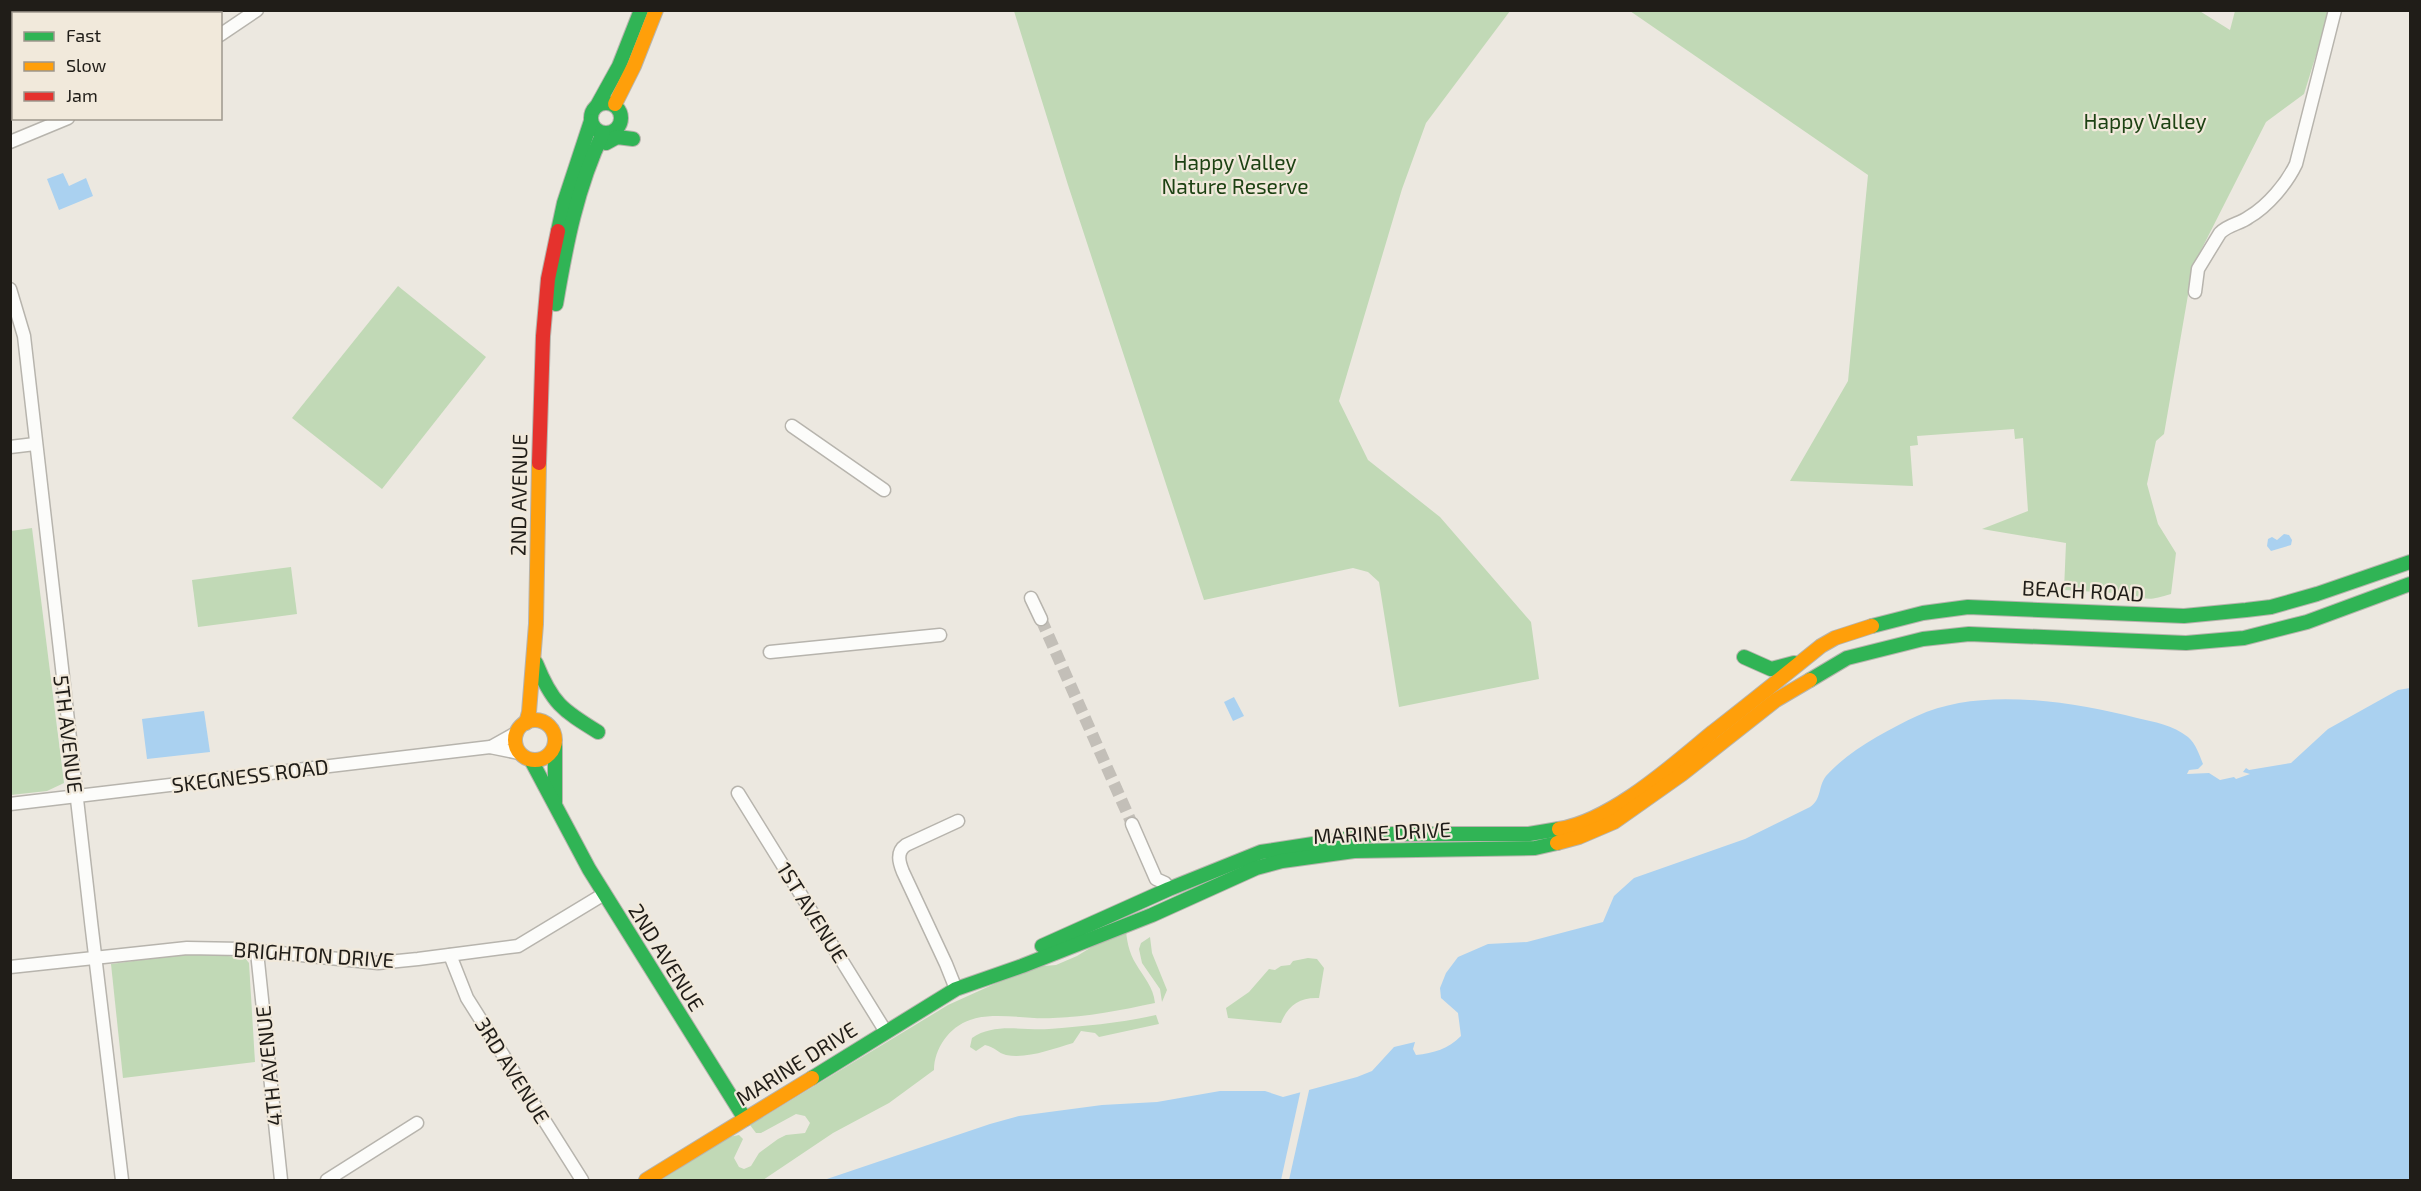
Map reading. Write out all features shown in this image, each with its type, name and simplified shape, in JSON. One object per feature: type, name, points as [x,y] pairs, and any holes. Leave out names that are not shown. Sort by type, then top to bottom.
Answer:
[{"type":"main road","name":"2ND AVENUE","points":[[521,728],[530,712],[534,665],[544,358],[550,337],[564,203],[592,112],[619,66],[641,10]]},
{"type":"main road","name":"2ND AVENUE","points":[[557,261],[594,152],[603,133],[612,132],[621,123],[621,113],[615,104],[634,66],[656,10]]},
{"type":"main road","points":[[598,104],[604,102],[615,104]]},
{"type":"main road","points":[[591,121],[596,129],[603,133]]},
{"type":"main road","points":[[585,176],[598,150],[604,144],[617,137],[633,140]]},
{"type":"main road","name":"BEACH ROAD","points":[[1767,688],[1800,661],[1835,638],[1881,623],[1923,613],[1968,607],[2199,616],[2271,607],[2317,594],[2410,562]]},
{"type":"main road","name":"MARINE DRIVE","points":[[646,1180],[956,989],[1125,926],[1239,875],[1270,864],[1354,851],[1527,848],[1579,837],[1614,822],[1645,801],[1776,700],[1847,658],[1923,639],[1969,634],[2186,643],[2244,638],[2307,622],[2410,584]]},
{"type":"main road","points":[[1744,657],[1772,669],[1800,661]]},
{"type":"main road","name":"2ND AVENUE","points":[[534,665],[543,722]]},
{"type":"main road","points":[[534,665],[550,698],[565,713],[598,732]]},
{"type":"main road","name":"MARINE DRIVE","points":[[969,983],[997,966],[1168,889],[1261,852],[1352,836],[1416,832],[1529,834],[1573,827],[1621,803],[1683,757],[1767,688]]},
{"type":"main road","points":[[534,720],[543,722],[553,730],[555,746],[552,752],[543,759],[525,757],[515,740],[521,728],[534,720]]},
{"type":"main road","name":"2ND AVENUE","points":[[555,746],[554,791],[557,815]]},
{"type":"main road","name":"2ND AVENUE","points":[[525,757],[604,894],[745,1119]]},
{"type":"street","points":[[222,34],[257,10]]},
{"type":"street","points":[[2195,292],[2198,269],[2220,233],[2224,228],[2246,220],[2257,212],[2283,184],[2296,164],[2335,10]]},
{"type":"street","points":[[10,142],[63,120]]},
{"type":"street","name":"5TH AVENUE","points":[[10,289],[24,336],[63,689],[78,796],[122,1180]]},
{"type":"street","points":[[792,426],[884,490]]},
{"type":"street","points":[[10,447],[35,444]]},
{"type":"street","points":[[1031,598],[1041,619]]},
{"type":"street","points":[[770,652],[940,635]]},
{"type":"street","name":"SKEGNESS ROAD","points":[[490,747],[521,728]]},
{"type":"street","name":"SKEGNESS ROAD","points":[[10,804],[490,747],[525,757]]},
{"type":"street","name":"1ST AVENUE","points":[[738,793],[886,1032]]},
{"type":"street","points":[[956,989],[903,872],[899,858],[900,851],[906,844],[958,820]]},
{"type":"street","points":[[1132,824],[1156,879],[1166,883],[1168,889]]},
{"type":"street","name":"BRIGHTON DRIVE","points":[[10,967],[187,948],[378,963],[450,956],[518,946],[604,894]]},
{"type":"street","name":"4TH AVENUE","points":[[257,952],[281,1180]]},
{"type":"street","name":"3RD AVENUE","points":[[450,956],[467,998],[582,1180]]},
{"type":"street","points":[[327,1180],[417,1124]]},
{"type":"green space","name":"Happy Valley","points":[[2198,10],[2230,30],[2235,11],[2329,11],[2329,13],[2304,94],[2266,122],[2193,266],[2164,434],[2156,441],[2147,484],[2158,524],[2176,553],[2171,594],[2146,599],[2123,589],[2114,593],[2064,590],[2066,543],[1982,529],[2028,511],[2023,438],[2015,439],[2014,429],[1917,436],[1918,445],[1910,446],[1913,486],[1790,481],[1848,381],[1868,175],[1630,11]]},
{"type":"green space","name":"Happy Valley Nature Reserve","points":[[1014,11],[1510,11],[1426,123],[1402,189],[1339,401],[1368,460],[1440,517],[1531,622],[1539,679],[1399,707],[1379,582],[1368,572],[1353,568],[1204,600],[1068,185]]},
{"type":"green space","points":[[398,286],[486,357],[382,489],[292,418]]},
{"type":"green space","points":[[32,528],[64,783],[47,791],[11,795],[11,531]]},
{"type":"green space","points":[[291,567],[297,614],[198,627],[192,580]]},
{"type":"green space","points":[[1126,926],[1131,955],[1150,987],[1155,1003],[1079,1016],[1043,1018],[990,1016],[970,1020],[949,1033],[937,1054],[934,1070],[889,1103],[833,1133],[763,1180],[661,1180],[729,1137],[739,1135],[743,1139],[734,1158],[739,1167],[744,1169],[751,1166],[759,1153],[778,1139],[786,1135],[805,1133],[810,1123],[805,1116],[796,1114],[761,1133],[756,1133],[750,1125],[948,1005],[1032,967],[1056,965],[1077,956]]},
{"type":"green space","points":[[1150,937],[1152,953],[1167,990],[1162,1002],[1160,989],[1142,963],[1139,949],[1141,943]]},
{"type":"green space","points":[[194,953],[245,958],[249,963],[255,1062],[123,1078],[111,964]]},
{"type":"green space","points":[[1317,959],[1324,968],[1319,998],[1296,1003],[1287,1011],[1281,1023],[1228,1018],[1226,1008],[1249,992],[1269,969],[1275,970],[1281,966],[1290,965],[1293,961]]},
{"type":"green space","points":[[1156,1015],[1159,1024],[1099,1037],[1095,1033],[1081,1031],[1073,1043],[1031,1055],[1006,1055],[985,1045],[976,1051],[970,1047],[972,1038],[990,1030],[1076,1027]]},
{"type":"water","points":[[63,173],[69,186],[86,178],[93,196],[59,210],[47,179]]},
{"type":"water","points":[[2284,534],[2289,535],[2292,540],[2291,545],[2271,551],[2267,546],[2268,539],[2272,537],[2277,540]]},
{"type":"water","points":[[2410,688],[2410,1180],[824,1180],[1019,1116],[1102,1105],[1157,1102],[1220,1091],[1265,1091],[1283,1097],[1372,1071],[1394,1047],[1415,1042],[1413,1049],[1416,1055],[1440,1050],[1461,1036],[1458,1013],[1441,998],[1440,988],[1446,973],[1458,957],[1488,944],[1527,942],[1603,922],[1614,896],[1634,878],[1745,839],[1810,807],[1814,804],[1826,776],[1845,758],[1893,728],[1942,707],[1969,701],[1997,699],[2055,702],[2157,723],[2182,733],[2195,746],[2203,764],[2198,769],[2189,770],[2187,774],[2209,773],[2220,780],[2234,777],[2236,779],[2250,774],[2243,772],[2246,768],[2249,770],[2291,763],[2328,729],[2398,690]]},
{"type":"water","points":[[1234,697],[1244,716],[1233,721],[1224,702]]},
{"type":"water","points":[[204,711],[210,752],[147,759],[142,719]]},
{"type":"pier","points":[[1310,1086],[1289,1180],[1281,1180],[1301,1089]]},
{"type":"tunnel","points":[[1041,619],[1132,824]]},
{"type":"traffic: fast","points":[[598,104],[619,66],[641,10]]},
{"type":"traffic: fast","points":[[606,103],[617,107],[621,118],[617,129],[606,133],[595,129],[591,118],[595,107],[606,103]]},
{"type":"traffic: fast","points":[[558,231],[564,203],[591,121]]},
{"type":"traffic: fast","points":[[556,304],[568,238],[579,195],[603,133]]},
{"type":"traffic: fast","points":[[606,143],[617,137],[633,139]]},
{"type":"traffic: fast","points":[[1872,626],[1923,613],[1968,607],[2184,616],[2246,610],[2271,607],[2317,594],[2410,562]]},
{"type":"traffic: fast","points":[[1810,680],[1847,658],[1923,639],[1969,634],[2186,643],[2244,638],[2307,622],[2410,584]]},
{"type":"traffic: fast","points":[[1744,657],[1771,669],[1794,663]]},
{"type":"traffic: fast","points":[[536,663],[547,688],[559,704],[575,718],[598,732]]},
{"type":"traffic: fast","points":[[555,746],[555,802]]},
{"type":"traffic: fast","points":[[531,760],[589,869],[745,1119]]},
{"type":"traffic: fast","points":[[1042,946],[1169,889],[1261,852],[1378,834],[1529,834],[1559,829]]},
{"type":"traffic: fast","points":[[812,1078],[956,989],[1152,915],[1256,868],[1282,861],[1354,851],[1535,848],[1557,843]]},
{"type":"traffic: slow","points":[[615,104],[634,66],[656,10]]},
{"type":"traffic: slow","points":[[526,723],[529,712],[536,624],[539,463]]},
{"type":"traffic: slow","points":[[1559,829],[1579,824],[1620,803],[1660,775],[1821,646],[1835,638],[1872,626]]},
{"type":"traffic: slow","points":[[1557,843],[1579,837],[1614,822],[1682,774],[1776,700],[1810,680]]},
{"type":"traffic: slow","points":[[535,720],[543,721],[549,726],[554,732],[555,740],[554,748],[549,754],[543,759],[535,760],[527,759],[521,754],[516,748],[515,740],[516,732],[521,726],[527,721],[535,720]]},
{"type":"traffic: slow","points":[[646,1180],[812,1078]]},
{"type":"traffic: jam","points":[[539,463],[543,336],[548,279],[558,231]]}]
